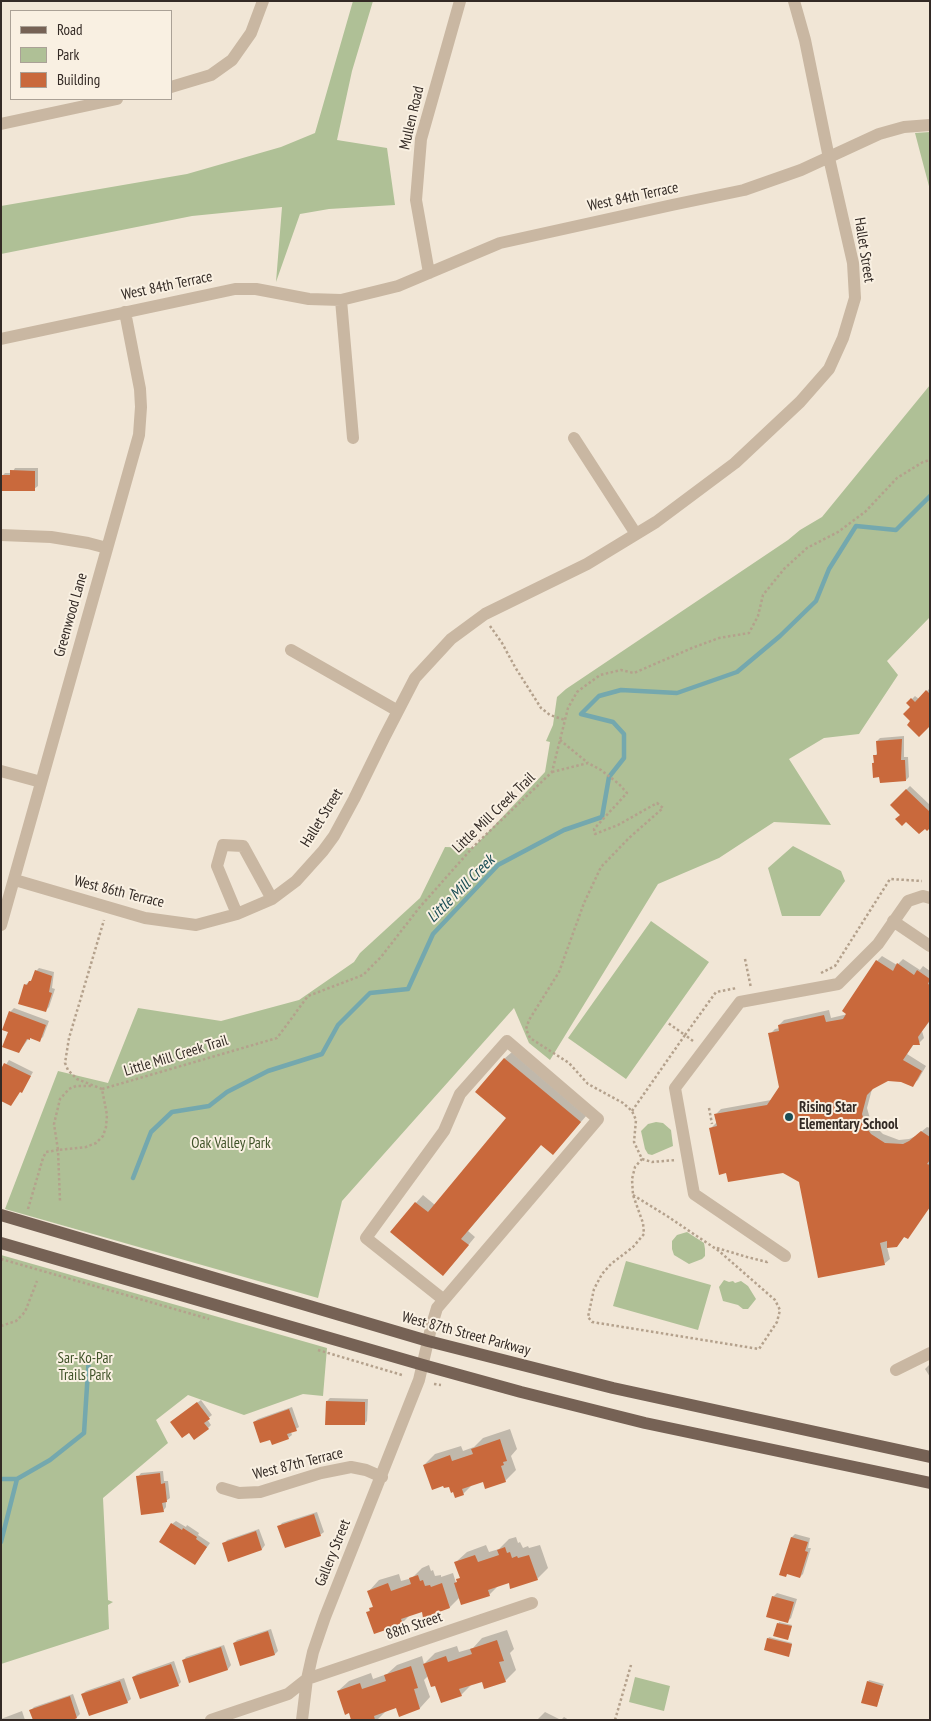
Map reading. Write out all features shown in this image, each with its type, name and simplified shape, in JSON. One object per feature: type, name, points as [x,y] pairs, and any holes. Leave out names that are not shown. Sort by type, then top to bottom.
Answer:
[{"type":"main road","name":"West 87th Street Parkway","points":[[1,1215],[428,1342],[612,1388],[930,1457]]},
{"type":"main road","points":[[1,1243],[423,1366],[521,1392],[645,1423],[930,1483]]},
{"type":"street","points":[[172,87],[211,75],[232,60],[251,33],[263,1]]},
{"type":"street","name":"Mullen Road","points":[[429,273],[416,200],[421,139],[460,1]]},
{"type":"street","name":"Hallet Street","points":[[272,899],[296,881],[334,836],[415,678],[451,639],[485,614],[587,564],[636,534],[735,463],[800,402],[829,370],[843,338],[855,298],[853,263],[805,40],[794,1]]},
{"type":"street","points":[[1,124],[112,100]]},
{"type":"street","name":"West 84th Terrace","points":[[1,338],[235,289],[256,289],[309,298],[341,300],[398,286],[500,243],[744,190],[801,170],[879,134],[904,127],[930,125]]},
{"type":"street","points":[[341,300],[354,438]]},
{"type":"street","name":"Greenwood Lane","points":[[1,924],[15,880],[141,422],[140,389],[124,312]]},
{"type":"street","points":[[574,438],[636,534]]},
{"type":"street","points":[[1,535],[52,537],[107,548]]},
{"type":"street","points":[[290,650],[398,711]]},
{"type":"street","points":[[1,771],[41,782]]},
{"type":"street","points":[[237,914],[217,866],[223,845],[243,846],[272,899]]},
{"type":"street","name":"West 86th Terrace","points":[[15,880],[145,918],[196,925],[237,914],[272,899]]},
{"type":"street","points":[[785,1256],[694,1194],[675,1088],[740,1002],[838,984],[878,944],[908,901],[923,896],[930,898]]},
{"type":"street","points":[[893,921],[930,946]]},
{"type":"street","name":"Gallery Street","points":[[302,1720],[307,1679],[313,1652],[325,1617],[419,1380],[437,1308],[444,1300],[598,1119],[507,1041],[460,1094],[444,1131],[366,1238],[444,1300]]},
{"type":"street","points":[[896,1370],[930,1353]]},
{"type":"street","name":"West 87th Terrace","points":[[222,1488],[238,1493],[260,1492],[321,1473],[351,1466],[382,1477]]},
{"type":"street","name":"88th Street","points":[[307,1679],[532,1603]]},
{"type":"street","points":[[211,1720],[288,1694],[307,1679]]},
{"type":"path","name":"Little Mill Creek Trail","points":[[102,1089],[277,1038],[308,996],[363,975],[381,957],[419,908],[474,846],[552,772],[568,708],[577,692],[600,675],[621,670],[634,673],[719,638],[749,633],[758,616],[764,595],[784,568],[807,548],[838,532],[865,512],[897,478],[923,462],[930,460]]},
{"type":"path","points":[[488,623],[541,708],[550,715],[565,720]]},
{"type":"path","points":[[560,740],[588,763],[601,770],[627,793],[594,829],[595,834],[618,825],[657,803],[663,808],[629,838],[601,867],[584,903],[559,972],[529,1020],[526,1029],[530,1038],[569,1063],[588,1084],[623,1103],[632,1111],[636,1120],[634,1142],[642,1159],[652,1162],[676,1160]]},
{"type":"path","points":[[552,772],[588,763]]},
{"type":"path","points":[[821,973],[835,966],[890,879],[930,883]]},
{"type":"path","points":[[27,1212],[42,1158],[46,1152],[96,1144],[103,1136],[106,1128],[107,1115],[102,1089],[77,1079],[68,1070],[65,1063],[69,1038],[104,920]]},
{"type":"path","points":[[746,959],[750,986],[759,984]]},
{"type":"path","points":[[632,1111],[716,992],[742,987]]},
{"type":"path","points":[[668,1023],[705,1048]]},
{"type":"path","points":[[60,1201],[58,1150],[54,1124],[60,1099],[69,1088],[91,1086]]},
{"type":"path","points":[[709,1108],[712,1124]]},
{"type":"path","points":[[633,1195],[714,1247],[775,1300],[780,1310],[777,1322],[759,1349],[592,1322],[588,1317],[594,1289],[602,1274],[611,1264],[633,1247],[644,1234],[643,1223],[633,1195],[632,1179],[635,1166],[642,1159]]},
{"type":"path","points":[[714,1247],[768,1262]]},
{"type":"path","points":[[1,1260],[216,1321]]},
{"type":"path","points":[[1,1326],[16,1321],[25,1312],[37,1281]]},
{"type":"path","points":[[310,1348],[402,1375]]},
{"type":"path","points":[[615,1720],[631,1665]]},
{"type":"green space","points":[[353,1],[373,1],[352,71],[337,140],[387,148],[395,205],[329,209],[300,214],[276,282],[282,207],[192,216],[1,254],[1,206],[187,174],[281,147],[315,133]]},
{"type":"green space","points":[[930,132],[930,190],[915,133]]},
{"type":"green space","name":"Oak Valley Park","points":[[930,385],[930,617],[887,661],[898,675],[859,734],[824,738],[789,759],[831,825],[774,822],[719,858],[658,884],[550,1060],[529,1043],[514,1008],[342,1201],[318,1298],[5,1209],[58,1071],[108,1083],[138,1008],[221,1021],[299,1000],[354,962],[360,953],[420,898],[445,847],[473,848],[545,772],[550,742],[546,741],[553,725],[557,697],[800,530],[822,517]]},
{"type":"green space","points":[[793,846],[841,871],[845,881],[820,916],[782,916],[768,868]]},
{"type":"green space","points":[[651,921],[709,962],[626,1079],[568,1038]]},
{"type":"green space","points":[[663,1123],[671,1130],[673,1146],[652,1155],[648,1154],[645,1149],[641,1131],[648,1124]]},
{"type":"green space","points":[[687,1232],[704,1243],[705,1249],[705,1256],[702,1259],[689,1264],[674,1255],[672,1249],[672,1241],[677,1235]]},
{"type":"green space","name":"Sar-Ko-Par Trails Park","points":[[1,1255],[327,1348],[323,1396],[303,1394],[244,1415],[188,1395],[156,1420],[168,1443],[103,1498],[108,1600],[113,1602],[108,1605],[109,1629],[1,1664]]},
{"type":"green space","points":[[626,1261],[711,1285],[698,1330],[613,1306]]},
{"type":"green space","points":[[724,1280],[735,1283],[741,1281],[748,1286],[756,1299],[748,1309],[743,1309],[738,1305],[723,1301],[719,1287]]},
{"type":"green space","points":[[635,1677],[670,1686],[664,1711],[629,1702]]},
{"type":"building","points":[[10,470],[35,471],[35,491],[1,491],[1,475],[10,475]]},
{"type":"building","points":[[926,690],[930,694],[930,726],[919,737],[907,725],[910,721],[903,714],[910,707],[906,703],[911,698],[915,702]]},
{"type":"building","points":[[902,739],[901,760],[905,760],[906,781],[880,783],[879,777],[873,778],[872,763],[874,763],[873,755],[877,755],[876,741]]},
{"type":"building","points":[[906,789],[930,812],[930,828],[927,831],[925,829],[919,834],[906,822],[902,826],[895,819],[900,815],[890,805]]},
{"type":"building","name":"Rising Star Elementary School","points":[[876,960],[893,971],[897,963],[914,975],[917,970],[930,979],[928,984],[930,985],[930,1020],[918,1037],[920,1045],[913,1045],[903,1060],[922,1071],[913,1087],[901,1082],[888,1081],[873,1089],[867,1095],[862,1114],[866,1127],[871,1134],[885,1143],[903,1144],[921,1131],[930,1137],[930,1160],[927,1164],[930,1165],[930,1207],[908,1239],[904,1237],[897,1247],[887,1248],[887,1241],[880,1243],[885,1265],[818,1278],[799,1182],[783,1173],[728,1182],[726,1173],[719,1175],[709,1128],[717,1126],[714,1114],[767,1105],[779,1087],[768,1033],[779,1031],[778,1025],[824,1015],[826,1022],[843,1019],[846,1014],[842,1011]]},
{"type":"building","points":[[35,970],[52,976],[49,992],[52,993],[46,1012],[18,1004],[24,984],[27,985],[31,981]]},
{"type":"building","points":[[9,1011],[46,1025],[40,1042],[30,1038],[30,1040],[27,1039],[19,1053],[2,1047],[8,1032],[2,1030]]},
{"type":"building","points":[[504,1058],[581,1122],[553,1155],[541,1145],[461,1239],[469,1245],[443,1276],[390,1232],[415,1202],[428,1212],[506,1118],[475,1092]]},
{"type":"building","points":[[4,1063],[31,1076],[22,1093],[20,1092],[11,1106],[1,1101],[1,1069]]},
{"type":"building","points":[[326,1401],[365,1402],[365,1425],[325,1425]]},
{"type":"building","points":[[197,1402],[210,1419],[204,1423],[209,1429],[194,1440],[189,1433],[182,1438],[170,1422]]},
{"type":"building","points":[[289,1409],[297,1431],[287,1434],[289,1439],[272,1445],[270,1440],[260,1443],[253,1422]]},
{"type":"building","points":[[500,1439],[507,1461],[503,1462],[504,1465],[501,1466],[506,1482],[485,1489],[483,1482],[462,1489],[464,1495],[455,1498],[449,1487],[444,1488],[443,1486],[432,1490],[423,1465],[450,1455],[452,1461],[473,1454],[471,1449]]},
{"type":"building","points":[[160,1473],[161,1484],[165,1483],[167,1502],[162,1503],[164,1512],[141,1515],[136,1476]]},
{"type":"building","points":[[314,1514],[321,1536],[285,1548],[277,1526]]},
{"type":"building","points":[[171,1523],[197,1537],[196,1539],[207,1547],[195,1565],[159,1542]]},
{"type":"building","points":[[256,1531],[262,1550],[228,1562],[222,1543]]},
{"type":"building","points":[[791,1537],[808,1542],[805,1551],[808,1552],[800,1578],[787,1574],[786,1577],[779,1575]]},
{"type":"building","points":[[505,1547],[507,1553],[510,1552],[512,1558],[529,1555],[538,1580],[510,1589],[509,1583],[488,1590],[490,1596],[461,1605],[454,1583],[457,1582],[456,1579],[460,1578],[454,1562],[475,1555],[478,1562],[499,1555],[497,1550]]},
{"type":"building","points":[[418,1575],[420,1581],[423,1580],[425,1586],[430,1585],[431,1587],[442,1583],[450,1608],[423,1618],[422,1612],[401,1619],[403,1624],[374,1634],[366,1612],[370,1611],[369,1608],[373,1607],[367,1591],[388,1583],[391,1591],[411,1584],[409,1578]]},
{"type":"building","points":[[772,1596],[794,1602],[788,1623],[766,1617]]},
{"type":"building","points":[[777,1623],[792,1626],[788,1640],[773,1636]]},
{"type":"building","points":[[268,1631],[275,1655],[240,1666],[233,1643]]},
{"type":"building","points":[[767,1638],[792,1644],[789,1657],[764,1650]]},
{"type":"building","points":[[497,1640],[504,1661],[499,1662],[506,1682],[484,1689],[482,1682],[459,1689],[462,1696],[441,1703],[435,1686],[431,1687],[423,1664],[446,1656],[448,1662],[472,1654],[470,1649]]},
{"type":"building","points":[[221,1647],[228,1670],[189,1683],[182,1660]]},
{"type":"building","points":[[171,1664],[179,1686],[140,1699],[132,1677]]},
{"type":"building","points":[[411,1666],[418,1688],[414,1689],[420,1709],[399,1717],[396,1708],[374,1716],[375,1720],[351,1720],[349,1713],[345,1715],[337,1691],[360,1683],[362,1689],[386,1681],[384,1675]]},
{"type":"building","points":[[120,1681],[128,1703],[89,1716],[81,1694]]},
{"type":"building","points":[[867,1681],[883,1686],[877,1707],[861,1703]]},
{"type":"building","points":[[70,1696],[77,1718],[73,1720],[33,1720],[29,1710]]},
{"type":"waterway","name":"Little Mill Creek","points":[[133,1178],[151,1132],[172,1112],[209,1106],[227,1092],[268,1071],[322,1054],[338,1025],[370,993],[408,989],[433,934],[498,865],[564,830],[602,817],[609,777],[624,758],[624,734],[613,722],[581,714],[599,696],[621,690],[677,693],[737,672],[780,636],[816,601],[829,569],[856,526],[896,530],[930,496]]},
{"type":"waterway","points":[[1,1542],[17,1479],[50,1460],[84,1433],[89,1355]]},
{"type":"waterway","points":[[1,1479],[17,1479]]},
{"type":"place","name":"Rising Star Elementary School","points":[[789,1117]]}]
